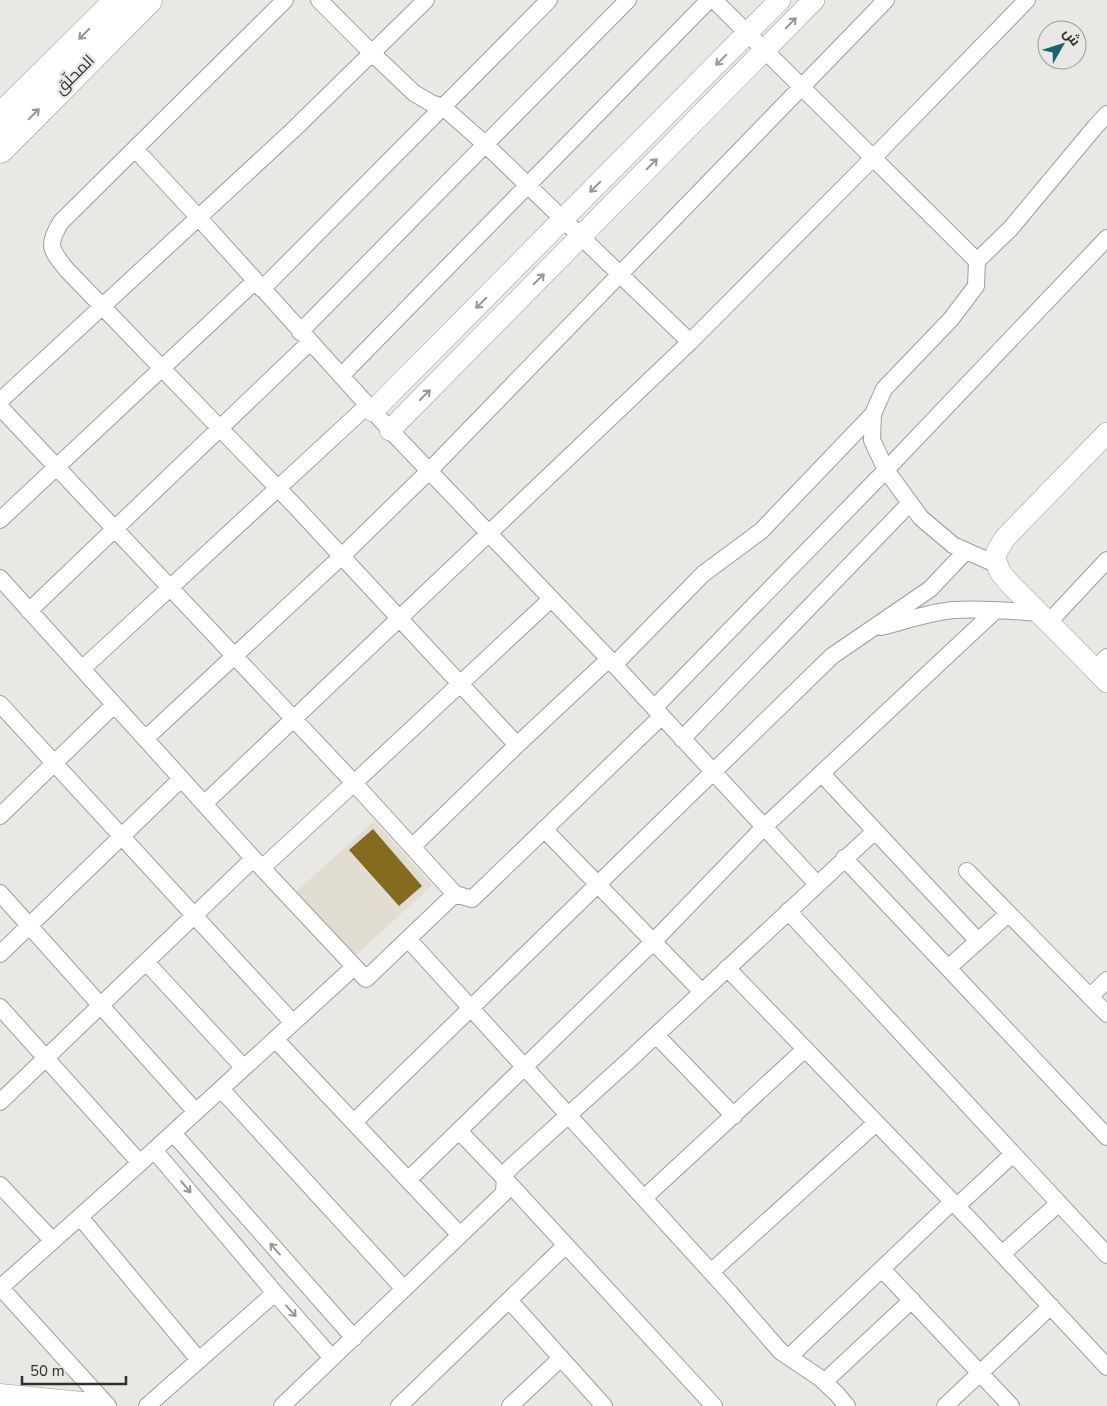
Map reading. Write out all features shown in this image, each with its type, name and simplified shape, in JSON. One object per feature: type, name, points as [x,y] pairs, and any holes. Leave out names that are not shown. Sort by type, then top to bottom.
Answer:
[{"type":"highway","name":"المحلّق","points":[[0,118],[119,0]]},
{"type":"highway","name":"المحلّق","points":[[0,148],[148,0]]},
{"type":"main road","points":[[15,1401],[102,1406]]},
{"type":"street","points":[[285,0],[61,222],[54,234],[51,247],[67,270],[278,488],[517,745]]},
{"type":"street","points":[[319,0],[414,93],[443,107],[485,144],[690,342]]},
{"type":"street","points":[[0,402],[292,131],[426,0]]},
{"type":"street","points":[[0,520],[162,368],[259,285],[443,107],[549,0]]},
{"type":"street","points":[[29,611],[220,429],[485,144],[628,0]]},
{"type":"street","points":[[341,376],[709,0]]},
{"type":"street","points":[[714,0],[977,261]]},
{"type":"street","points":[[82,669],[278,488],[370,408],[563,220],[780,0]]},
{"type":"street","points":[[390,430],[814,0]]},
{"type":"street","points":[[145,739],[342,556],[429,471],[886,0]]},
{"type":"street","points":[[204,804],[690,342],[1027,0]]},
{"type":"street","points":[[412,847],[517,745],[612,662],[703,574],[760,531],[873,414],[884,389],[951,319],[976,286],[977,261],[1011,228],[1107,114]]},
{"type":"street","points":[[134,149],[199,218],[390,430],[612,662],[817,884]]},
{"type":"street","points":[[0,406],[456,894],[472,899],[544,829],[658,712],[1107,238]]},
{"type":"street","points":[[873,414],[872,440],[886,470],[921,518],[953,544],[997,563]]},
{"type":"street","points":[[1103,670],[1011,586],[1000,572],[995,559],[1004,538],[1107,433]]},
{"type":"street","points":[[682,739],[910,504]]},
{"type":"street","points":[[354,1122],[832,656],[930,589],[966,551]]},
{"type":"street","points":[[1044,617],[1107,560]]},
{"type":"street","points":[[0,578],[257,863],[366,979],[456,894]]},
{"type":"street","points":[[0,1102],[194,915],[354,783],[551,599]]},
{"type":"street","points":[[867,631],[924,615],[952,610],[996,610],[1044,617]]},
{"type":"street","points":[[408,1180],[653,942],[764,828],[996,610]]},
{"type":"street","points":[[0,704],[293,1023]]},
{"type":"street","points":[[0,816],[114,705]]},
{"type":"street","points":[[822,774],[978,941]]},
{"type":"street","points":[[0,954],[182,779]]},
{"type":"street","points":[[544,829],[702,992]]},
{"type":"street","points":[[282,1406],[504,1193],[505,1175],[510,1168],[656,1035],[875,830]]},
{"type":"street","points":[[844,858],[1107,1137]]},
{"type":"street","points":[[967,871],[1107,1014]]},
{"type":"street","points":[[0,893],[196,1112]]},
{"type":"street","points":[[788,911],[1107,1255]]},
{"type":"street","points":[[948,968],[1008,914]]},
{"type":"street","points":[[408,939],[644,1198],[770,1341],[780,1351],[824,1382],[847,1406]]},
{"type":"street","points":[[146,962],[244,1068]]},
{"type":"street","points":[[108,1406],[0,1288],[354,967]]},
{"type":"street","points":[[727,968],[1107,1366]]},
{"type":"street","points":[[1090,997],[1107,980]]},
{"type":"street","points":[[0,1007],[140,1163]]},
{"type":"street","points":[[656,1035],[734,1116]]},
{"type":"street","points":[[275,1039],[460,1235]]},
{"type":"street","points":[[644,1198],[804,1049]]},
{"type":"street","points":[[221,1089],[404,1289]]},
{"type":"street","points":[[710,1272],[876,1123]]},
{"type":"street","points":[[458,1131],[505,1179],[714,1406]]},
{"type":"street","points":[[173,1133],[354,1338]]},
{"type":"street","points":[[154,1150],[274,1293],[332,1358]]},
{"type":"street","points":[[789,1357],[882,1269],[1013,1154]]},
{"type":"street","points":[[0,1185],[53,1241]]},
{"type":"street","points":[[1002,1254],[1059,1203]]},
{"type":"street","points":[[80,1217],[200,1360]]},
{"type":"street","points":[[399,1406],[566,1245]]},
{"type":"street","points":[[882,1269],[1011,1406]]},
{"type":"street","points":[[147,1406],[274,1293]]},
{"type":"street","points":[[509,1300],[604,1406]]},
{"type":"street","points":[[824,1382],[912,1300]]},
{"type":"street","points":[[946,1406],[1051,1306]]},
{"type":"street","points":[[510,1406],[561,1358]]},
{"type":"shaded area","points":[[374,821],[432,885],[355,956],[296,892]]},
{"type":"building","points":[[373,829],[422,886],[399,906],[349,850]]}]
